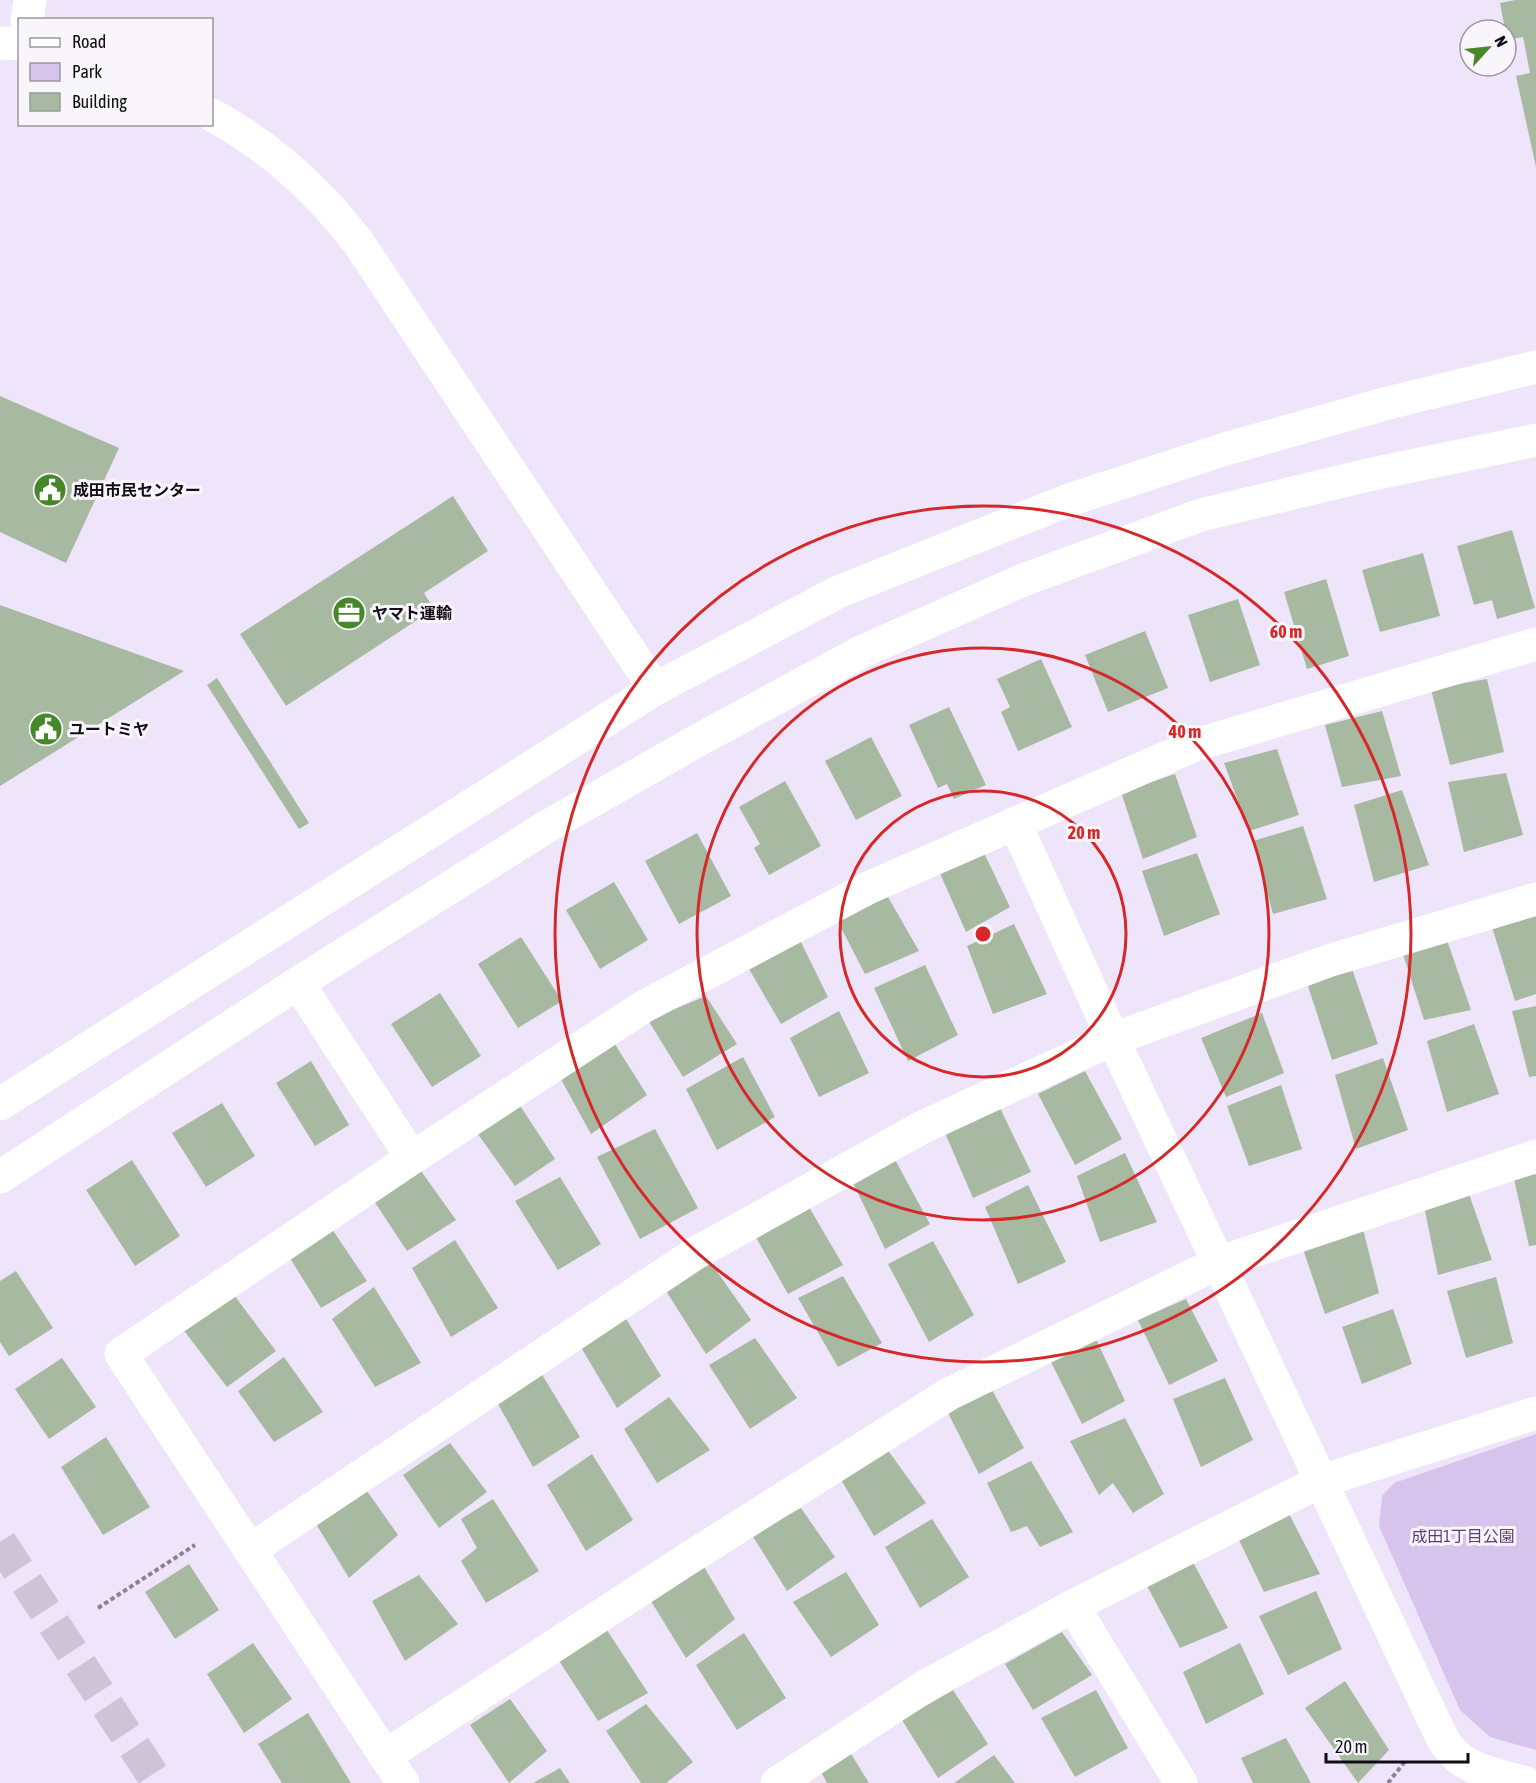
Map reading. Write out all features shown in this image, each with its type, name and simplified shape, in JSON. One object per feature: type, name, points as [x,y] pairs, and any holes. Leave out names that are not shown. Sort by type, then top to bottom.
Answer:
[{"type":"street","points":[[27,18],[30,0]]},
{"type":"street","points":[[0,43],[18,44]]},
{"type":"street","points":[[213,116],[280,160],[322,200],[358,242],[655,689]]},
{"type":"street","points":[[0,1104],[655,689],[838,592],[1069,500],[1236,446],[1371,408],[1536,367]]},
{"type":"street","points":[[0,1177],[298,983],[546,827],[693,743],[861,652],[1023,580],[1202,515],[1368,475],[1536,440]]},
{"type":"street","points":[[403,1783],[121,1354],[412,1158],[643,1007],[870,887],[1195,745],[1536,644]]},
{"type":"street","points":[[1015,822],[1113,1039],[1435,1723],[1449,1748],[1461,1760],[1478,1769],[1526,1783]]},
{"type":"street","points":[[250,1550],[696,1253],[923,1127],[1113,1039],[1328,961],[1536,899]]},
{"type":"street","points":[[298,983],[412,1158]]},
{"type":"street","points":[[386,1756],[686,1560],[949,1394],[1218,1263],[1536,1156]]},
{"type":"street","points":[[777,1783],[924,1687],[1073,1606],[1321,1480],[1536,1413]]},
{"type":"street","points":[[1073,1606],[1181,1783]]},
{"type":"path","points":[[98,1608],[231,1521]]},
{"type":"path","points":[[1388,1783],[1411,1753]]},
{"type":"green space","name":"成田1丁目公園","points":[[1536,1434],[1536,1750],[1490,1737],[1460,1710],[1379,1526],[1382,1496],[1394,1483]]},
{"type":"building","points":[[1536,0],[1536,167],[1516,78],[1530,73],[1523,37],[1518,38],[1518,18],[1503,18],[1500,3]]},
{"type":"building","name":"成田市民センター","points":[[0,396],[119,448],[66,563],[0,532]]},
{"type":"building","points":[[453,496],[488,551],[424,593],[434,609],[286,706],[240,634]]},
{"type":"building","points":[[1512,530],[1535,608],[1497,619],[1492,600],[1474,605],[1457,546]]},
{"type":"building","points":[[1423,553],[1440,616],[1380,632],[1362,570]]},
{"type":"building","points":[[1326,579],[1349,656],[1307,669],[1284,592]]},
{"type":"building","points":[[1238,599],[1260,665],[1210,682],[1188,615]]},
{"type":"building","name":"ユートミヤ","points":[[0,605],[184,671],[0,786]]},
{"type":"building","points":[[1145,631],[1168,688],[1108,712],[1085,655]]},
{"type":"building","points":[[1041,659],[1072,727],[1018,751],[1001,712],[1010,707],[997,679]]},
{"type":"building","points":[[217,678],[309,823],[299,829],[207,685]]},
{"type":"building","points":[[1487,679],[1504,752],[1450,765],[1431,689]]},
{"type":"building","points":[[949,707],[986,785],[954,799],[947,784],[938,788],[909,725]]},
{"type":"building","points":[[1382,711],[1401,776],[1342,787],[1325,725]]},
{"type":"building","points":[[871,737],[902,796],[856,820],[825,761]]},
{"type":"building","points":[[1277,749],[1299,815],[1249,831],[1224,763]]},
{"type":"building","points":[[1506,773],[1523,835],[1464,852],[1448,782]]},
{"type":"building","points":[[1175,774],[1197,837],[1143,859],[1121,792]]},
{"type":"building","points":[[785,781],[821,846],[769,875],[754,848],[760,844],[739,807]]},
{"type":"building","points":[[1402,790],[1429,865],[1374,882],[1354,805]]},
{"type":"building","points":[[1303,826],[1327,899],[1273,914],[1253,841]]},
{"type":"building","points":[[697,833],[731,896],[679,924],[645,861]]},
{"type":"building","points":[[984,853],[1010,907],[966,932],[938,869]]},
{"type":"building","points":[[1197,853],[1220,914],[1164,936],[1142,871]]},
{"type":"building","points":[[614,882],[648,940],[600,969],[566,910]]},
{"type":"building","points":[[888,897],[919,951],[865,974],[837,920]]},
{"type":"building","points":[[1536,913],[1536,994],[1515,1001],[1491,924]]},
{"type":"building","points":[[1014,924],[1047,994],[993,1014],[967,946]]},
{"type":"building","points":[[798,936],[828,997],[781,1024],[746,964]]},
{"type":"building","points":[[521,937],[562,1001],[518,1028],[478,964]]},
{"type":"building","points":[[1447,940],[1471,1010],[1424,1020],[1403,954]]},
{"type":"building","points":[[925,965],[958,1035],[908,1061],[874,988]]},
{"type":"building","points":[[1352,969],[1378,1044],[1332,1060],[1308,986]]},
{"type":"building","points":[[440,993],[481,1056],[432,1087],[391,1024]]},
{"type":"building","points":[[706,996],[737,1044],[683,1077],[648,1020]]},
{"type":"building","points":[[1536,1006],[1536,1076],[1529,1077],[1512,1011]]},
{"type":"building","points":[[839,1011],[869,1073],[819,1097],[790,1038]]},
{"type":"building","points":[[1262,1013],[1284,1073],[1226,1097],[1201,1038]]},
{"type":"building","points":[[1474,1024],[1499,1094],[1447,1112],[1427,1041]]},
{"type":"building","points":[[611,1038],[647,1095],[591,1134],[558,1074]]},
{"type":"building","points":[[743,1057],[775,1117],[717,1150],[686,1089]]},
{"type":"building","points":[[1383,1058],[1408,1130],[1356,1149],[1335,1075]]},
{"type":"building","points":[[311,1061],[349,1125],[315,1146],[276,1083]]},
{"type":"building","points":[[1085,1071],[1122,1139],[1075,1165],[1038,1094]]},
{"type":"building","points":[[1281,1085],[1302,1149],[1249,1166],[1227,1106]]},
{"type":"building","points":[[517,1101],[555,1159],[515,1186],[475,1130]]},
{"type":"building","points":[[222,1103],[255,1156],[206,1187],[172,1133]]},
{"type":"building","points":[[1000,1108],[1031,1172],[973,1198],[945,1133]]},
{"type":"building","points":[[655,1129],[698,1208],[640,1239],[597,1157]]},
{"type":"building","points":[[1125,1153],[1157,1222],[1100,1242],[1077,1176]]},
{"type":"building","points":[[893,1156],[930,1224],[885,1249],[852,1181]]},
{"type":"building","points":[[132,1160],[180,1236],[135,1266],[86,1190]]},
{"type":"building","points":[[421,1171],[456,1220],[407,1251],[374,1201]]},
{"type":"building","points":[[1536,1174],[1536,1245],[1529,1246],[1514,1179]]},
{"type":"building","points":[[560,1177],[601,1244],[558,1270],[515,1201]]},
{"type":"building","points":[[1028,1185],[1066,1262],[1018,1284],[985,1207]]},
{"type":"building","points":[[1469,1194],[1492,1260],[1438,1275],[1424,1206]]},
{"type":"building","points":[[806,1202],[843,1265],[788,1294],[753,1232]]},
{"type":"building","points":[[332,1229],[367,1281],[321,1308],[288,1255]]},
{"type":"building","points":[[1363,1229],[1379,1293],[1325,1314],[1303,1249]]},
{"type":"building","points":[[455,1240],[498,1308],[451,1337],[412,1268]]},
{"type":"building","points":[[933,1241],[974,1315],[929,1342],[888,1264]]},
{"type":"building","points":[[709,1260],[751,1320],[706,1354],[666,1291]]},
{"type":"building","points":[[16,1271],[53,1328],[9,1356],[0,1342],[0,1281]]},
{"type":"building","points":[[843,1276],[882,1343],[838,1367],[798,1298]]},
{"type":"building","points":[[1496,1277],[1513,1343],[1466,1358],[1447,1291]]},
{"type":"building","points":[[374,1287],[421,1363],[375,1387],[332,1319]]},
{"type":"building","points":[[234,1295],[276,1351],[227,1387],[182,1328]]},
{"type":"building","points":[[1186,1299],[1218,1361],[1169,1385],[1138,1320]]},
{"type":"building","points":[[1393,1309],[1412,1364],[1362,1384],[1342,1327]]},
{"type":"building","points":[[625,1317],[661,1376],[617,1408],[579,1344]]},
{"type":"building","points":[[1095,1337],[1125,1401],[1082,1424],[1049,1358]]},
{"type":"building","points":[[755,1338],[797,1398],[750,1429],[709,1365]]},
{"type":"building","points":[[284,1357],[323,1412],[274,1442],[238,1391]]},
{"type":"building","points":[[62,1358],[96,1407],[49,1439],[15,1389]]},
{"type":"building","points":[[541,1373],[580,1437],[533,1467],[498,1404]]},
{"type":"building","points":[[1225,1378],[1253,1440],[1201,1467],[1173,1399]]},
{"type":"building","points":[[992,1390],[1024,1448],[979,1474],[947,1411]]},
{"type":"building","points":[[669,1397],[710,1450],[657,1483],[624,1429]]},
{"type":"building","points":[[1125,1418],[1164,1494],[1133,1513],[1113,1483],[1099,1495],[1070,1441]]},
{"type":"building","points":[[106,1437],[150,1507],[103,1535],[61,1467]]},
{"type":"building","points":[[450,1443],[487,1492],[439,1528],[403,1475]]},
{"type":"building","points":[[887,1449],[926,1503],[874,1536],[840,1478]]},
{"type":"building","points":[[592,1454],[633,1520],[586,1551],[547,1485]]},
{"type":"building","points":[[1031,1461],[1073,1532],[1040,1547],[1027,1526],[1011,1532],[987,1483]]},
{"type":"building","points":[[367,1491],[398,1535],[349,1578],[316,1524]]},
{"type":"building","points":[[493,1499],[539,1571],[486,1603],[461,1561],[477,1548],[461,1519]]},
{"type":"building","points":[[801,1508],[835,1557],[787,1591],[752,1535]]},
{"type":"building","points":[[1287,1510],[1320,1574],[1264,1592],[1237,1536]]},
{"type":"building","points":[[932,1519],[969,1577],[920,1608],[885,1547]]},
{"type":"building","points":[[1193,1562],[1228,1628],[1180,1648],[1146,1584]]},
{"type":"building","points":[[189,1564],[219,1610],[175,1639],[145,1592]]},
{"type":"building","points":[[704,1567],[735,1619],[686,1658],[649,1598]]},
{"type":"building","points":[[846,1572],[879,1625],[831,1657],[793,1602]]},
{"type":"building","points":[[419,1575],[458,1624],[405,1661],[372,1601]]},
{"type":"building","points":[[1316,1591],[1342,1649],[1288,1675],[1259,1616]]},
{"type":"building","points":[[603,1624],[648,1693],[598,1721],[556,1656]]},
{"type":"building","points":[[1062,1632],[1092,1675],[1033,1710],[1005,1664]]},
{"type":"building","points":[[744,1633],[786,1698],[737,1730],[696,1665]]},
{"type":"building","points":[[253,1643],[292,1699],[244,1733],[207,1674]]},
{"type":"building","points":[[1240,1643],[1264,1694],[1206,1724],[1183,1672]]},
{"type":"building","points":[[1345,1681],[1389,1750],[1358,1783],[1305,1708]]},
{"type":"building","points":[[953,1690],[988,1744],[938,1778],[902,1720]]},
{"type":"building","points":[[1096,1690],[1128,1748],[1075,1777],[1041,1718]]},
{"type":"building","points":[[510,1699],[547,1751],[509,1783],[470,1725]]},
{"type":"building","points":[[646,1704],[693,1762],[666,1783],[641,1783],[606,1731]]},
{"type":"building","points":[[308,1713],[351,1783],[282,1783],[258,1744]]},
{"type":"building","points":[[1286,1738],[1311,1783],[1253,1783],[1241,1758]]},
{"type":"building","points":[[848,1749],[869,1783],[827,1783],[820,1770]]},
{"type":"building","points":[[994,1755],[1015,1783],[954,1783]]},
{"type":"building","points":[[560,1768],[570,1783],[533,1783]]},
{"type":"tunnel","points":[[0,1542],[158,1783]]},
{"type":"place","name":"成田市民センター","points":[[50,490]]},
{"type":"place","name":"ヤマト運輸","points":[[349,613]]},
{"type":"place","name":"ユートミヤ","points":[[46,729]]}]
